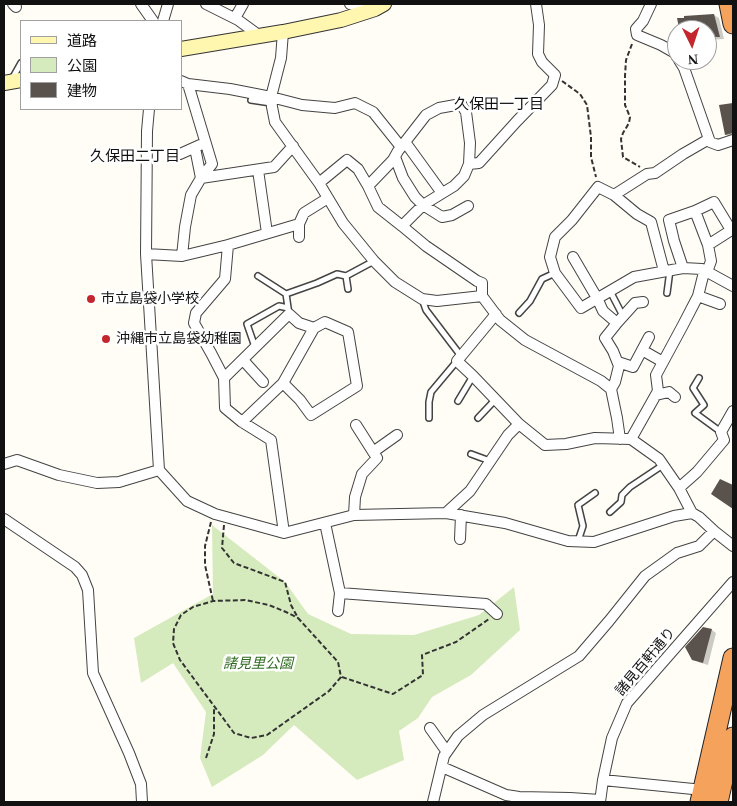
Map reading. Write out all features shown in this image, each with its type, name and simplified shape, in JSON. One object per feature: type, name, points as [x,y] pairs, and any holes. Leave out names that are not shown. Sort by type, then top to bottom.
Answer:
[{"type":"highway","points":[[729,4],[733,24]]},
{"type":"highway","points":[[714,795],[733,658]]},
{"type":"highway","points":[[714,795],[733,737]]},
{"type":"street","points":[[141,4],[152,20]]},
{"type":"street","points":[[164,20],[168,4]]},
{"type":"street","points":[[206,4],[235,18],[260,36]]},
{"type":"street","points":[[235,18],[243,4]]},
{"type":"street","points":[[350,4],[380,6]]},
{"type":"street","points":[[470,164],[479,163],[552,85],[554,74],[542,62],[538,54],[539,24],[536,4]]},
{"type":"street","points":[[651,4],[643,21],[636,29],[637,35],[667,49]]},
{"type":"street","points":[[182,49],[341,20],[380,6]]},
{"type":"street","points":[[283,32],[281,58],[272,100],[275,122],[319,183],[343,223],[374,261],[395,282],[422,299],[437,301],[482,296]]},
{"type":"street","points":[[685,70],[710,142],[718,145],[733,140]]},
{"type":"street","points":[[182,256],[191,194],[212,164],[185,83],[230,89],[272,100],[302,105],[335,108],[356,103],[373,112],[403,144],[442,193]]},
{"type":"street","points":[[368,186],[393,160],[426,115],[439,108],[461,104],[466,112],[470,143],[470,164],[464,176],[454,186],[423,205],[402,226]]},
{"type":"street","points":[[148,110],[146,254],[160,470],[186,501],[224,519],[284,534],[354,516],[446,513],[505,523],[568,541],[578,542],[594,542],[674,516],[692,513]]},
{"type":"street","points":[[614,195],[647,174],[655,173],[709,139]]},
{"type":"street","points":[[180,154],[206,143]]},
{"type":"street","points":[[201,178],[274,167],[293,146]]},
{"type":"street","points":[[195,148],[201,178]]},
{"type":"street","points":[[395,157],[403,178],[415,197],[423,205],[442,217],[452,215],[468,206]]},
{"type":"street","points":[[319,183],[347,160],[358,170],[378,206],[426,246],[482,283],[482,296],[500,320],[525,340],[602,381],[611,390],[620,439]]},
{"type":"street","points":[[258,170],[267,233]]},
{"type":"street","points":[[667,270],[651,222],[636,214],[614,195],[598,187],[555,238],[550,257],[555,273],[581,308],[634,277],[667,270],[683,268],[702,269],[733,286]]},
{"type":"street","points":[[299,237],[299,224],[304,213],[328,198]]},
{"type":"street","points":[[683,268],[669,220],[714,202],[732,230],[708,245]]},
{"type":"street","points":[[632,439],[658,392],[656,375],[698,296],[703,276],[707,272],[711,261],[708,245],[695,211]]},
{"type":"street","points":[[146,254],[182,256],[228,245],[299,224]]},
{"type":"street","points":[[228,245],[225,278],[196,313],[194,323],[224,378],[225,408],[242,422],[271,440],[284,534]]},
{"type":"street","points":[[573,258],[604,311],[620,320]]},
{"type":"street","points":[[698,296],[720,304]]},
{"type":"street","points":[[611,390],[620,366],[605,338],[635,303],[643,302]]},
{"type":"street","points":[[224,378],[255,348],[288,311],[299,323],[314,328]]},
{"type":"street","points":[[496,314],[459,358],[473,376],[519,424],[546,445],[566,444],[595,438],[632,439],[659,459],[679,488],[692,513],[733,546]]},
{"type":"street","points":[[242,422],[283,383],[314,328],[325,322],[348,332],[357,386],[311,415],[300,400],[283,383]]},
{"type":"street","points":[[299,323],[303,348]]},
{"type":"street","points":[[618,362],[632,367],[649,337]]},
{"type":"street","points":[[642,350],[663,362]]},
{"type":"street","points":[[243,360],[263,382]]},
{"type":"street","points":[[656,395],[669,392],[674,397]]},
{"type":"street","points":[[679,488],[697,472],[724,440],[721,432],[733,411]]},
{"type":"street","points":[[446,513],[470,491],[508,435],[519,424]]},
{"type":"street","points":[[354,516],[355,497],[362,474],[377,458],[356,425]]},
{"type":"street","points":[[373,452],[397,435]]},
{"type":"street","points":[[4,464],[17,460],[59,476],[97,484],[119,482],[160,470]]},
{"type":"street","points":[[460,539],[461,515]]},
{"type":"street","points":[[4,519],[75,567],[82,575],[88,590],[93,673],[130,753],[141,784],[142,802]]},
{"type":"street","points":[[324,523],[340,593],[338,611]]},
{"type":"street","points":[[433,802],[444,756],[458,736],[483,715],[579,656],[645,576],[677,553],[699,546],[714,532]]},
{"type":"street","name":"諸見百軒通り","points":[[600,801],[612,738],[627,704],[733,582]]},
{"type":"street","points":[[340,593],[486,604],[497,614]]},
{"type":"street","points":[[430,728],[447,752]]},
{"type":"street","points":[[442,766],[519,800],[570,798],[600,801]]},
{"type":"street","points":[[603,780],[714,795]]},
{"type":"lane","points":[[12,82],[20,65]]},
{"type":"lane","points":[[250,100],[272,100]]},
{"type":"lane","points":[[286,294],[337,274],[346,276],[374,261]]},
{"type":"lane","points":[[667,270],[667,293]]},
{"type":"lane","points":[[519,314],[530,301],[542,279],[555,273]]},
{"type":"lane","points":[[258,276],[286,294]]},
{"type":"lane","points":[[346,276],[348,288]]},
{"type":"lane","points":[[609,291],[620,320]]},
{"type":"lane","points":[[286,294],[288,311]]},
{"type":"lane","points":[[422,299],[426,310],[459,358],[431,392],[428,402],[429,418]]},
{"type":"lane","points":[[255,348],[247,324],[279,306],[288,311]]},
{"type":"lane","points":[[458,401],[473,376]]},
{"type":"lane","points":[[699,378],[693,388],[704,405],[695,413],[721,432]]},
{"type":"lane","points":[[478,418],[496,400]]},
{"type":"lane","points":[[472,454],[490,461]]},
{"type":"lane","points":[[610,512],[621,502],[622,495],[630,487],[663,465]]},
{"type":"lane","points":[[578,542],[583,526],[578,505],[595,493]]},
{"type":"path","points":[[637,35],[626,60],[625,105],[630,117],[629,124],[622,133],[621,139],[623,157],[637,165],[647,174]]},
{"type":"path","points":[[554,74],[580,94],[587,105],[592,137],[591,156],[598,187]]},
{"type":"path","points":[[212,601],[205,565],[205,546],[211,522],[224,519],[222,548],[234,563],[286,582],[291,605],[298,618],[338,662],[340,677],[329,691],[267,735],[251,738],[234,733],[180,660],[173,643],[174,629],[182,615],[193,607],[212,601],[245,600],[269,605],[298,618]]},
{"type":"path","points":[[340,677],[393,694],[423,674],[422,655],[456,642],[497,614]]},
{"type":"path","points":[[206,758],[214,734],[214,706]]},
{"type":"green space","name":"諸見里公園","points":[[212,525],[285,582],[308,614],[351,634],[414,635],[479,615],[514,587],[520,630],[471,675],[432,697],[418,718],[399,731],[404,760],[357,780],[294,725],[263,755],[212,787],[200,758],[206,712],[173,663],[141,683],[134,638],[213,594]]},
{"type":"building","points":[[714,14],[716,20],[677,20],[677,18],[684,18],[684,16]]},
{"type":"building","points":[[717,26],[720,37],[717,37]]},
{"type":"building","points":[[733,103],[733,133],[725,135],[719,105]]},
{"type":"building","points":[[720,479],[733,485],[733,509],[711,494]]},
{"type":"building","points":[[703,627],[712,629],[703,663],[692,660],[685,647]]},
{"type":"place","name":"市立島袋小学校","points":[[91,299]]},
{"type":"place","name":"沖縄市立島袋幼稚園","points":[[106,339]]},
{"type":"district","name":"久保田一丁目","points":[[499,105]]},
{"type":"district","name":"久保田二丁目","points":[[135,157]]}]
